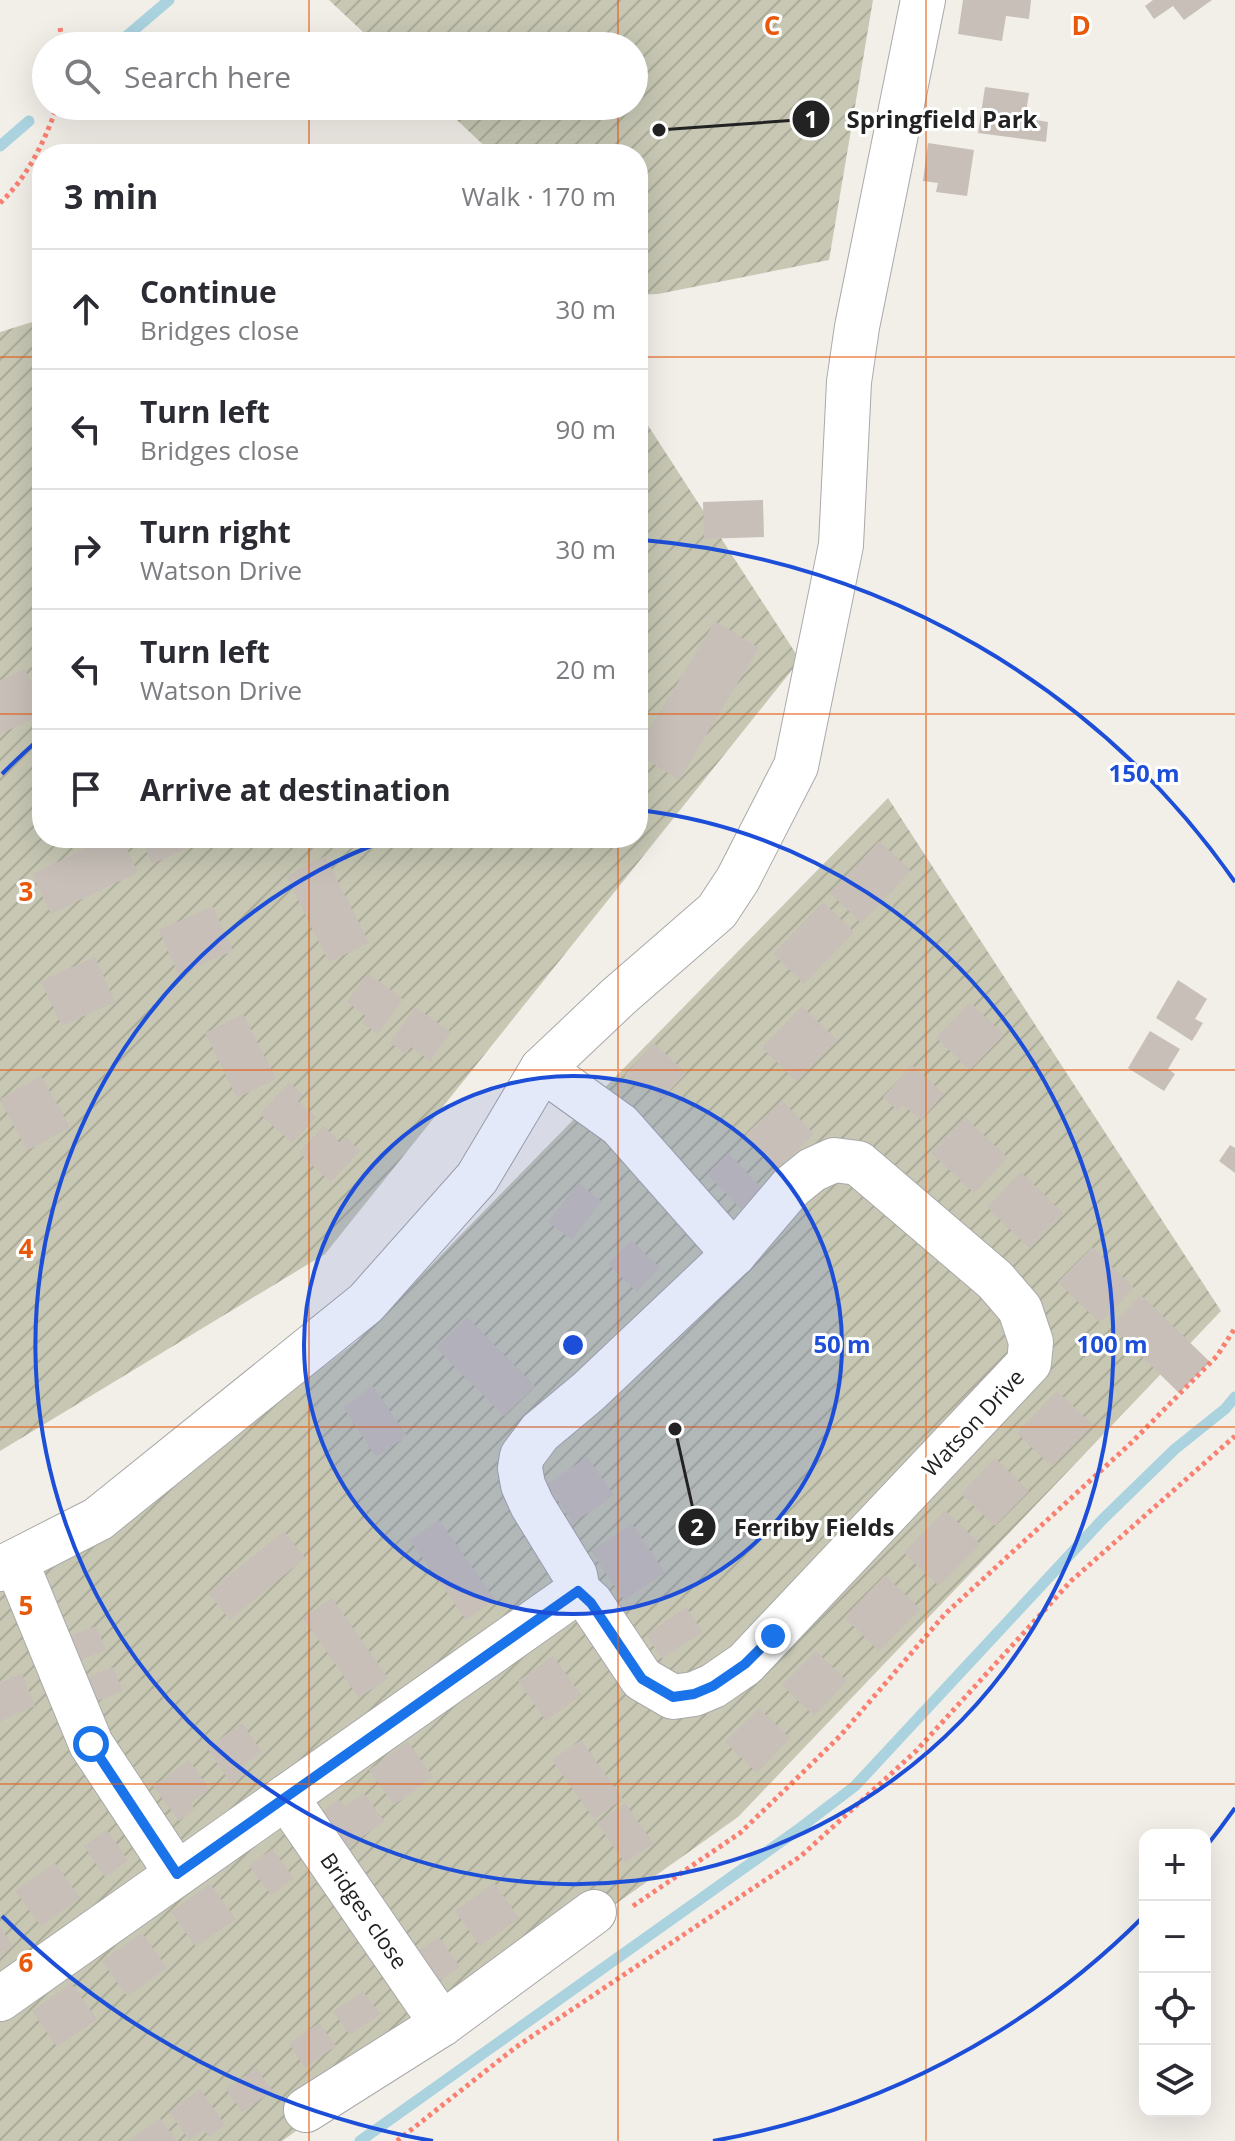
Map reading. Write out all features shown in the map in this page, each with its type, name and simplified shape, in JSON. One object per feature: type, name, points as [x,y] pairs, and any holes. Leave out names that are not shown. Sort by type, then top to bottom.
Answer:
[{"type":"street","points":[[177,1874],[91,1744],[8,1566],[98,1519],[366,1303],[477,1178],[542,1069],[618,997],[717,911],[738,879],[796,766],[841,545],[849,382],[857,327],[923,0]]},
{"type":"street","points":[[542,1069],[620,1125],[734,1254]]},
{"type":"street","name":"Watson Drive","points":[[834,1160],[858,1163],[995,1280],[1020,1309],[1031,1342],[1029,1363],[745,1664],[713,1686],[694,1694],[673,1697],[642,1679],[591,1603],[578,1591],[575,1575],[523,1485],[520,1468],[522,1456],[540,1432],[588,1392],[734,1254],[791,1187],[812,1170],[834,1160]]},
{"type":"street","points":[[0,1999],[578,1591]]},
{"type":"street","name":"Bridges close","points":[[286,1797],[442,2024]]},
{"type":"street","points":[[306,2110],[442,2024],[609,1912]]},
{"type":"path","points":[[60,28],[61,32]]},
{"type":"path","points":[[41,144],[51,120]]},
{"type":"path","points":[[0,203],[32,159]]},
{"type":"path","points":[[609,1912],[740,1833],[840,1736],[945,1614],[1131,1443],[1217,1356],[1235,1328]]},
{"type":"path","points":[[397,2141],[516,2047],[801,1856],[916,1751],[1071,1581],[1235,1436]]},
{"type":"shaded area","points":[[329,0],[873,0],[829,260],[648,294],[648,144],[482,144],[457,120],[648,120],[648,32],[363,32]]},
{"type":"shaded area","points":[[32,322],[32,848],[648,848],[648,425],[800,660],[325,1254],[0,1451],[0,332]]},
{"type":"shaded area","points":[[888,798],[1221,1311],[738,1817],[282,2141],[0,2141],[0,1585],[127,1517],[357,1341]]},
{"type":"building","points":[[963,0],[1031,0],[1029,19],[1006,16],[1002,41],[958,34]]},
{"type":"building","points":[[1153,0],[1212,0],[1184,20],[1173,6],[1154,19],[1145,6]]},
{"type":"building","points":[[985,87],[1029,93],[1025,118],[1048,122],[1046,142],[978,133]]},
{"type":"building","points":[[928,143],[974,150],[967,196],[936,192],[938,183],[923,181]]},
{"type":"building","points":[[763,500],[764,537],[704,539],[703,502]]},
{"type":"building","points":[[715,621],[759,648],[679,780],[648,760],[648,732]]},
{"type":"building","points":[[25,669],[32,684],[32,720],[0,734],[0,680]]},
{"type":"building","points":[[879,841],[911,871],[861,923],[830,893]]},
{"type":"building","points":[[87,848],[127,848],[138,872],[51,914],[32,874]]},
{"type":"building","points":[[145,848],[186,848],[152,864]]},
{"type":"building","points":[[325,856],[369,943],[329,962],[286,876]]},
{"type":"building","points":[[823,902],[854,932],[804,984],[773,954]]},
{"type":"building","points":[[213,906],[233,951],[178,974],[159,930]]},
{"type":"building","points":[[95,957],[115,1002],[62,1026],[41,981]]},
{"type":"building","points":[[368,973],[403,999],[378,1034],[362,1023],[366,1016],[347,1002]]},
{"type":"building","points":[[1178,980],[1207,999],[1195,1019],[1203,1023],[1192,1041],[1156,1018]]},
{"type":"building","points":[[970,1002],[1004,1035],[970,1070],[936,1038]]},
{"type":"building","points":[[802,1006],[837,1040],[797,1082],[762,1048]]},
{"type":"building","points":[[415,1007],[451,1032],[430,1061],[411,1047],[406,1054],[390,1043]]},
{"type":"building","points":[[243,1014],[276,1079],[237,1098],[205,1033]]},
{"type":"building","points":[[1150,1031],[1180,1049],[1168,1069],[1175,1074],[1164,1091],[1128,1068]]},
{"type":"building","points":[[654,1043],[686,1073],[662,1099],[645,1082],[639,1089],[625,1075]]},
{"type":"building","points":[[912,1065],[944,1094],[921,1120],[903,1105],[898,1111],[883,1097]]},
{"type":"building","points":[[41,1076],[70,1127],[27,1151],[0,1099]]},
{"type":"building","points":[[289,1082],[303,1095],[298,1102],[316,1117],[292,1143],[260,1114]]},
{"type":"building","points":[[782,1100],[814,1134],[778,1168],[746,1134]]},
{"type":"building","points":[[965,1117],[1008,1158],[974,1193],[931,1153]]},
{"type":"building","points":[[324,1126],[340,1143],[346,1137],[360,1151],[330,1182],[299,1152]]},
{"type":"building","points":[[1230,1145],[1235,1148],[1235,1173],[1219,1161]]},
{"type":"building","points":[[728,1153],[762,1188],[741,1209],[707,1174]]},
{"type":"building","points":[[1021,1172],[1063,1213],[1029,1248],[987,1207]]},
{"type":"building","points":[[578,1183],[601,1201],[572,1240],[548,1222]]},
{"type":"building","points":[[631,1240],[660,1268],[637,1292],[608,1264]]},
{"type":"building","points":[[1092,1247],[1134,1288],[1100,1323],[1058,1282]]},
{"type":"building","points":[[1141,1295],[1210,1362],[1179,1393],[1111,1326]]},
{"type":"building","points":[[467,1317],[535,1386],[504,1416],[436,1348]]},
{"type":"building","points":[[373,1386],[407,1436],[376,1457],[343,1407]]},
{"type":"building","points":[[1057,1391],[1093,1425],[1052,1467],[1017,1433]]},
{"type":"building","points":[[587,1457],[614,1495],[573,1523],[547,1484]]},
{"type":"building","points":[[995,1458],[1029,1491],[995,1526],[961,1494]]},
{"type":"building","points":[[945,1510],[980,1544],[939,1586],[904,1553]]},
{"type":"building","points":[[439,1520],[495,1600],[466,1620],[410,1540]]},
{"type":"building","points":[[632,1524],[665,1573],[624,1600],[591,1551]]},
{"type":"building","points":[[284,1531],[305,1558],[230,1620],[208,1593]]},
{"type":"building","points":[[885,1575],[920,1609],[879,1651],[844,1617]]},
{"type":"building","points":[[332,1598],[388,1678],[359,1698],[303,1618]]},
{"type":"building","points":[[686,1607],[703,1632],[662,1659],[646,1635]]},
{"type":"building","points":[[96,1626],[106,1650],[75,1662],[66,1638]]},
{"type":"building","points":[[816,1651],[847,1681],[814,1716],[782,1685]]},
{"type":"building","points":[[553,1656],[581,1695],[546,1721],[518,1681]]},
{"type":"building","points":[[113,1667],[123,1691],[92,1703],[83,1679]]},
{"type":"building","points":[[22,1673],[35,1706],[0,1721],[0,1683]]},
{"type":"building","points":[[759,1708],[790,1738],[757,1773],[725,1742]]},
{"type":"building","points":[[242,1723],[262,1752],[243,1765],[248,1772],[231,1784],[207,1748]]},
{"type":"building","points":[[581,1740],[623,1799],[594,1819],[552,1760]]},
{"type":"building","points":[[408,1742],[433,1777],[394,1805],[369,1770]]},
{"type":"building","points":[[189,1760],[209,1789],[190,1803],[195,1809],[179,1821],[153,1786]]},
{"type":"building","points":[[364,1793],[384,1821],[348,1847],[323,1811],[339,1799],[344,1806]]},
{"type":"building","points":[[625,1803],[653,1843],[625,1863],[597,1823]]},
{"type":"building","points":[[107,1830],[128,1860],[105,1877],[84,1846]]},
{"type":"building","points":[[272,1849],[294,1878],[271,1895],[249,1866]]},
{"type":"building","points":[[55,1863],[80,1898],[41,1926],[15,1891]]},
{"type":"building","points":[[494,1883],[519,1918],[480,1946],[455,1911]]},
{"type":"building","points":[[210,1884],[236,1919],[196,1947],[171,1912]]},
{"type":"building","points":[[0,1927],[13,1946],[0,1956]]},
{"type":"building","points":[[142,1933],[167,1968],[127,1996],[102,1961]]},
{"type":"building","points":[[439,1937],[460,1967],[436,1983],[415,1953]]},
{"type":"building","points":[[71,1983],[97,2019],[57,2047],[32,2011]]},
{"type":"building","points":[[363,1991],[380,2014],[350,2035],[333,2012]]},
{"type":"building","points":[[319,2023],[336,2046],[305,2068],[289,2044]]},
{"type":"building","points":[[256,2068],[273,2091],[242,2112],[226,2089]]},
{"type":"building","points":[[200,2089],[225,2125],[209,2137],[204,2130],[189,2140],[169,2112]]},
{"type":"building","points":[[160,2118],[177,2141],[128,2141]]},
{"type":"waterway","points":[[131,32],[169,0]]},
{"type":"waterway","points":[[0,146],[29,121]]},
{"type":"waterway","points":[[360,2141],[855,1786],[1102,1520],[1175,1449],[1225,1409],[1235,1397]]},
{"type":"place","name":"Springfield Park","points":[[659,130]]},
{"type":"place","name":"Ferriby Fields","points":[[675,1429]]},
{"type":"route","points":[[91,1744],[177,1874],[578,1591],[591,1603],[642,1679],[673,1697],[694,1694],[713,1686],[745,1664],[773,1636]]}]
